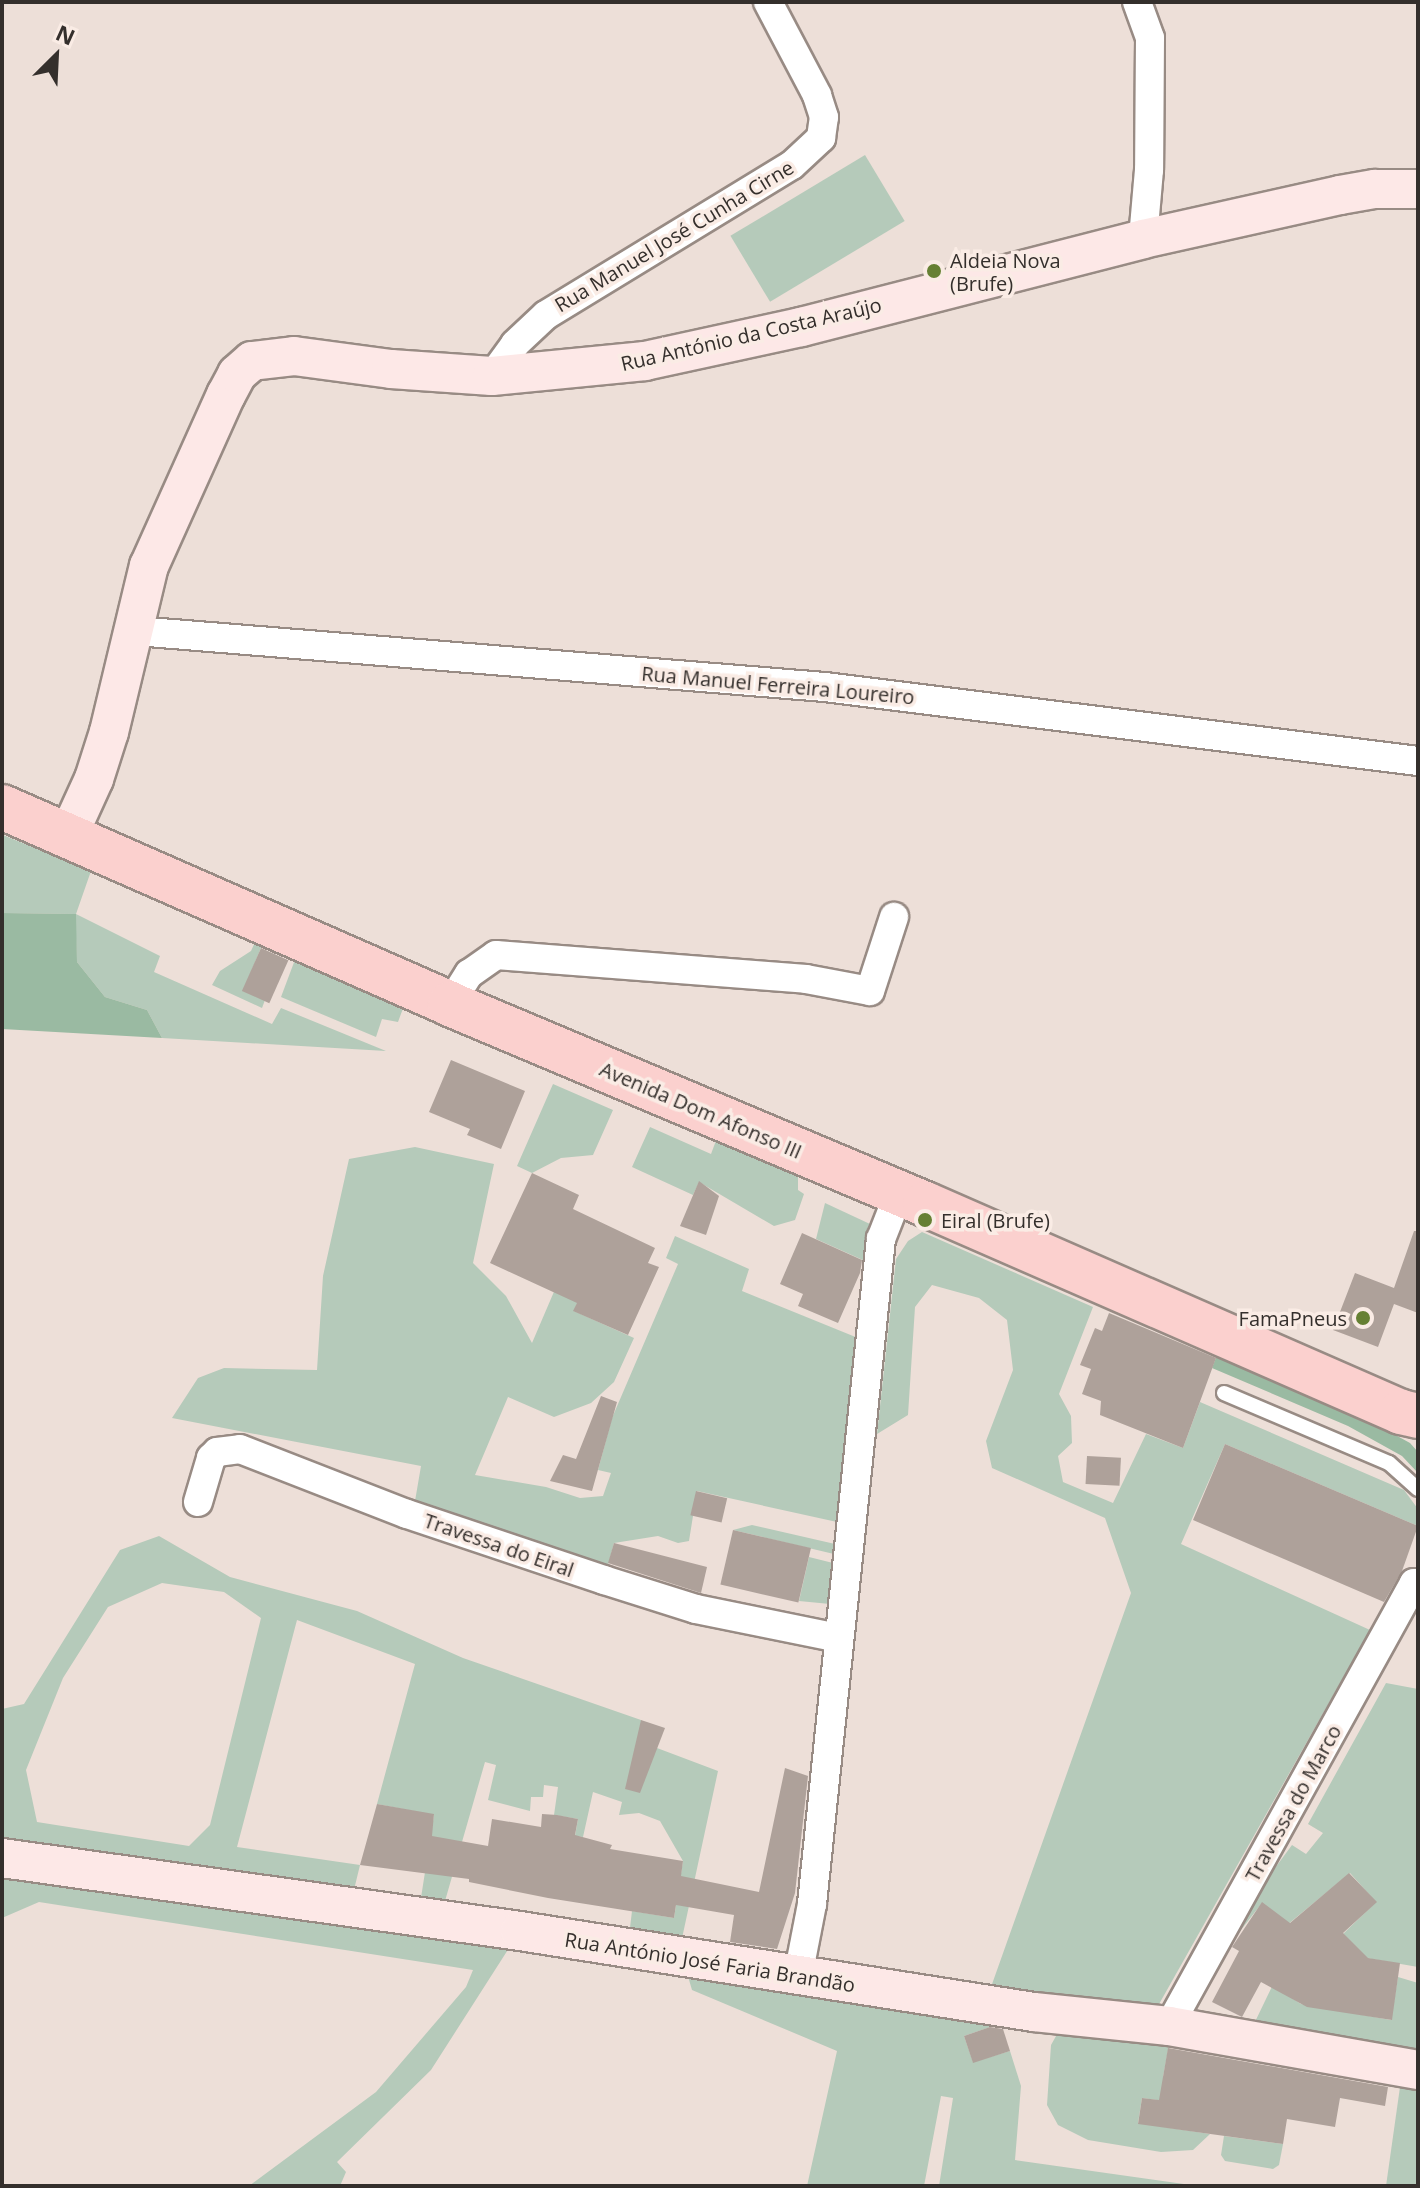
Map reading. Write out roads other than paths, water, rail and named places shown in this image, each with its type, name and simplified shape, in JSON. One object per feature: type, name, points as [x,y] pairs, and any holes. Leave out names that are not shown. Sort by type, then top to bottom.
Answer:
[{"type":"main road","name":"Avenida Dom Afonso III","points":[[2,807],[450,1004],[899,1193],[1412,1418]]},
{"type":"street","name":"Rua Manuel José Cunha Cirne","points":[[492,376],[515,344],[546,315],[792,165],[821,138],[824,117],[817,95],[768,2]]},
{"type":"street","points":[[1137,2],[1150,38],[1149,170],[1143,239]]},
{"type":"street","name":"Rua António da Costa Araújo","points":[[68,836],[94,779],[136,631],[149,566],[226,395],[237,374],[252,361],[294,356],[391,369],[492,376],[645,361],[801,327],[1143,239],[1340,195],[1375,189],[1418,189]]},
{"type":"street","name":"Rua Manuel Ferreira Loureiro","points":[[136,631],[825,687],[1418,761]]},
{"type":"street","points":[[450,1004],[469,974],[496,955],[806,979],[870,991],[894,917]]},
{"type":"street","points":[[798,1976],[812,1904],[881,1239],[899,1193]]},
{"type":"street","name":"Travessa do Eiral","points":[[198,1502],[211,1458],[217,1452],[240,1449],[407,1514],[604,1580],[696,1609],[839,1638]]},
{"type":"street","name":"Travessa do Marco","points":[[1169,2026],[1417,1580]]},
{"type":"street","name":"Rua António José Faria Brandão","points":[[2,1858],[505,1929],[1034,2012],[1169,2026],[1418,2070]]},
{"type":"lane","points":[[1224,1393],[1389,1463],[1418,1489]]},
{"type":"place","name":"Aldeia Nova (Brufe)","points":[[934,271]]},
{"type":"place","name":"Eiral (Brufe)","points":[[925,1220]]},
{"type":"place","name":"FamaPneus","points":[[1363,1318]]}]
